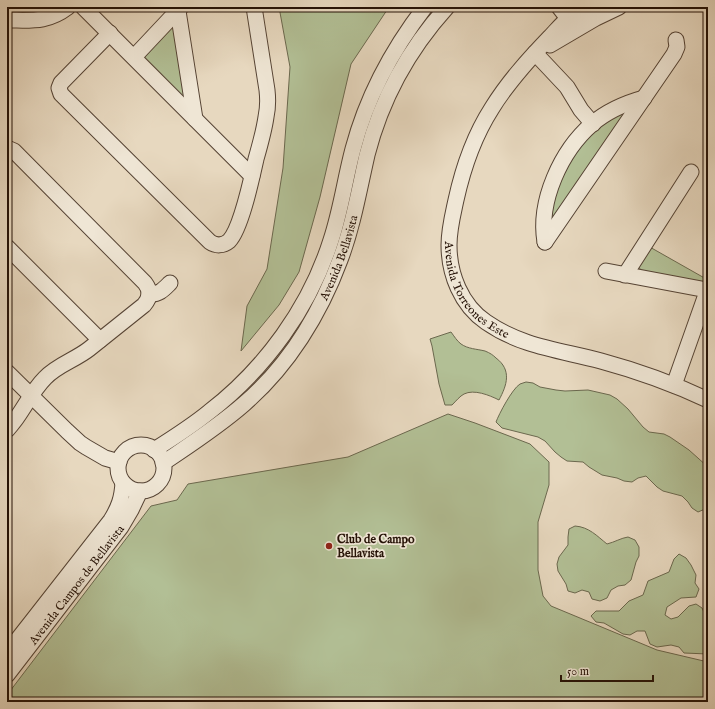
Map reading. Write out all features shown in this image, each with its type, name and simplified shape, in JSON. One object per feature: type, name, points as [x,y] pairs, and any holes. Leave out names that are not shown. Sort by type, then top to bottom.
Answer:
[{"type":"street","points":[[7,19],[38,20],[55,16],[68,7]]},
{"type":"street","points":[[83,7],[252,176]]},
{"type":"street","points":[[110,33],[61,83],[59,88],[61,94],[210,242],[221,245],[225,244],[232,238],[238,224],[252,176],[266,118],[268,99],[254,7]]},
{"type":"street","name":"Avenida Bellavista","points":[[154,450],[194,424],[229,396],[266,357],[296,316],[320,272],[331,240],[353,149],[367,107],[385,66],[410,26],[425,7]]},
{"type":"street","name":"Avenida Bellavista","points":[[163,463],[217,426],[245,404],[284,362],[309,325],[322,303],[341,260],[374,132],[390,90],[412,51],[447,7]]},
{"type":"street","name":"Avenida Torreones Este","points":[[588,7],[568,18],[535,53],[501,94],[482,126],[466,164],[460,184],[450,233],[450,258],[456,282],[466,302],[472,310],[487,322],[510,336],[543,348],[581,356],[621,367],[674,385],[708,400]]},
{"type":"street","name":"Avenida Torreones Este","points":[[568,18],[596,18],[619,7]]},
{"type":"street","points":[[134,57],[180,9]]},
{"type":"street","points":[[180,9],[195,119]]},
{"type":"street","points":[[644,98],[625,104],[602,117],[578,138],[571,148],[553,181],[546,203],[544,215],[545,242],[644,98],[674,54],[677,47],[676,40]]},
{"type":"street","points":[[535,53],[567,86],[593,124]]},
{"type":"street","points":[[7,148],[14,151],[145,283],[149,294],[149,298],[144,305],[82,355],[54,370],[45,378],[30,396],[19,415],[7,430]]},
{"type":"street","points":[[625,275],[692,172]]},
{"type":"street","points":[[7,247],[100,340]]},
{"type":"street","points":[[606,272],[707,290],[674,385]]},
{"type":"street","points":[[149,294],[159,293],[170,283]]},
{"type":"street","points":[[7,372],[80,443],[101,456],[119,462]]},
{"type":"street","points":[[139,445],[154,450],[160,456],[164,469],[159,483],[149,490],[135,491],[123,483],[119,473],[119,462],[124,453],[139,445]]},
{"type":"street","name":"Avenida Campos de Bellavista","points":[[7,653],[111,520],[121,501],[123,483]]},
{"type":"street","name":"Avenida Campos de Bellavista","points":[[7,675],[121,527],[140,491]]},
{"type":"green space","points":[[279,7],[389,7],[351,64],[320,197],[299,272],[279,305],[241,351],[247,306],[267,269],[283,168],[290,67]]},
{"type":"green space","points":[[173,26],[176,28],[186,101],[144,63],[144,54]]},
{"type":"green space","points":[[625,112],[551,221],[549,216],[558,183],[574,149],[601,123]]},
{"type":"green space","points":[[648,246],[708,280],[704,286],[641,270],[637,265]]},
{"type":"green space","points":[[451,332],[464,346],[485,351],[493,355],[501,363],[506,373],[506,383],[499,400],[477,392],[472,392],[462,395],[452,405],[445,405],[430,339]]},
{"type":"green space","points":[[526,382],[533,383],[540,387],[556,390],[588,390],[610,395],[628,409],[649,432],[664,434],[689,450],[708,467],[708,486],[704,493],[705,509],[698,512],[692,508],[682,496],[663,491],[646,476],[638,478],[632,482],[602,475],[583,462],[567,461],[555,452],[545,441],[538,437],[502,428],[496,422],[503,408],[517,387]]},
{"type":"green space","name":"Club de Campo Bellavista","points":[[448,414],[530,444],[549,462],[549,485],[538,522],[538,570],[543,596],[551,606],[657,650],[708,662],[708,702],[7,702],[7,695],[151,506],[177,500],[188,484],[348,457]]},
{"type":"green space","points":[[575,526],[589,530],[607,544],[628,537],[635,540],[639,547],[639,556],[631,580],[625,585],[618,586],[611,590],[607,598],[600,601],[592,599],[589,592],[582,590],[575,593],[568,591],[566,584],[558,571],[557,564],[559,557],[568,545],[569,529]]},
{"type":"green space","points":[[679,554],[686,558],[691,565],[696,575],[695,583],[699,589],[696,597],[681,598],[667,607],[665,615],[671,619],[678,617],[689,606],[696,604],[702,608],[708,620],[708,654],[684,653],[679,647],[671,645],[657,647],[650,644],[645,631],[637,631],[630,635],[623,634],[604,623],[596,622],[591,616],[596,611],[619,611],[629,601],[643,595],[648,581],[669,572],[674,559]]},
{"type":"place","name":"Club de Campo Bellavista","points":[[329,546]]}]
